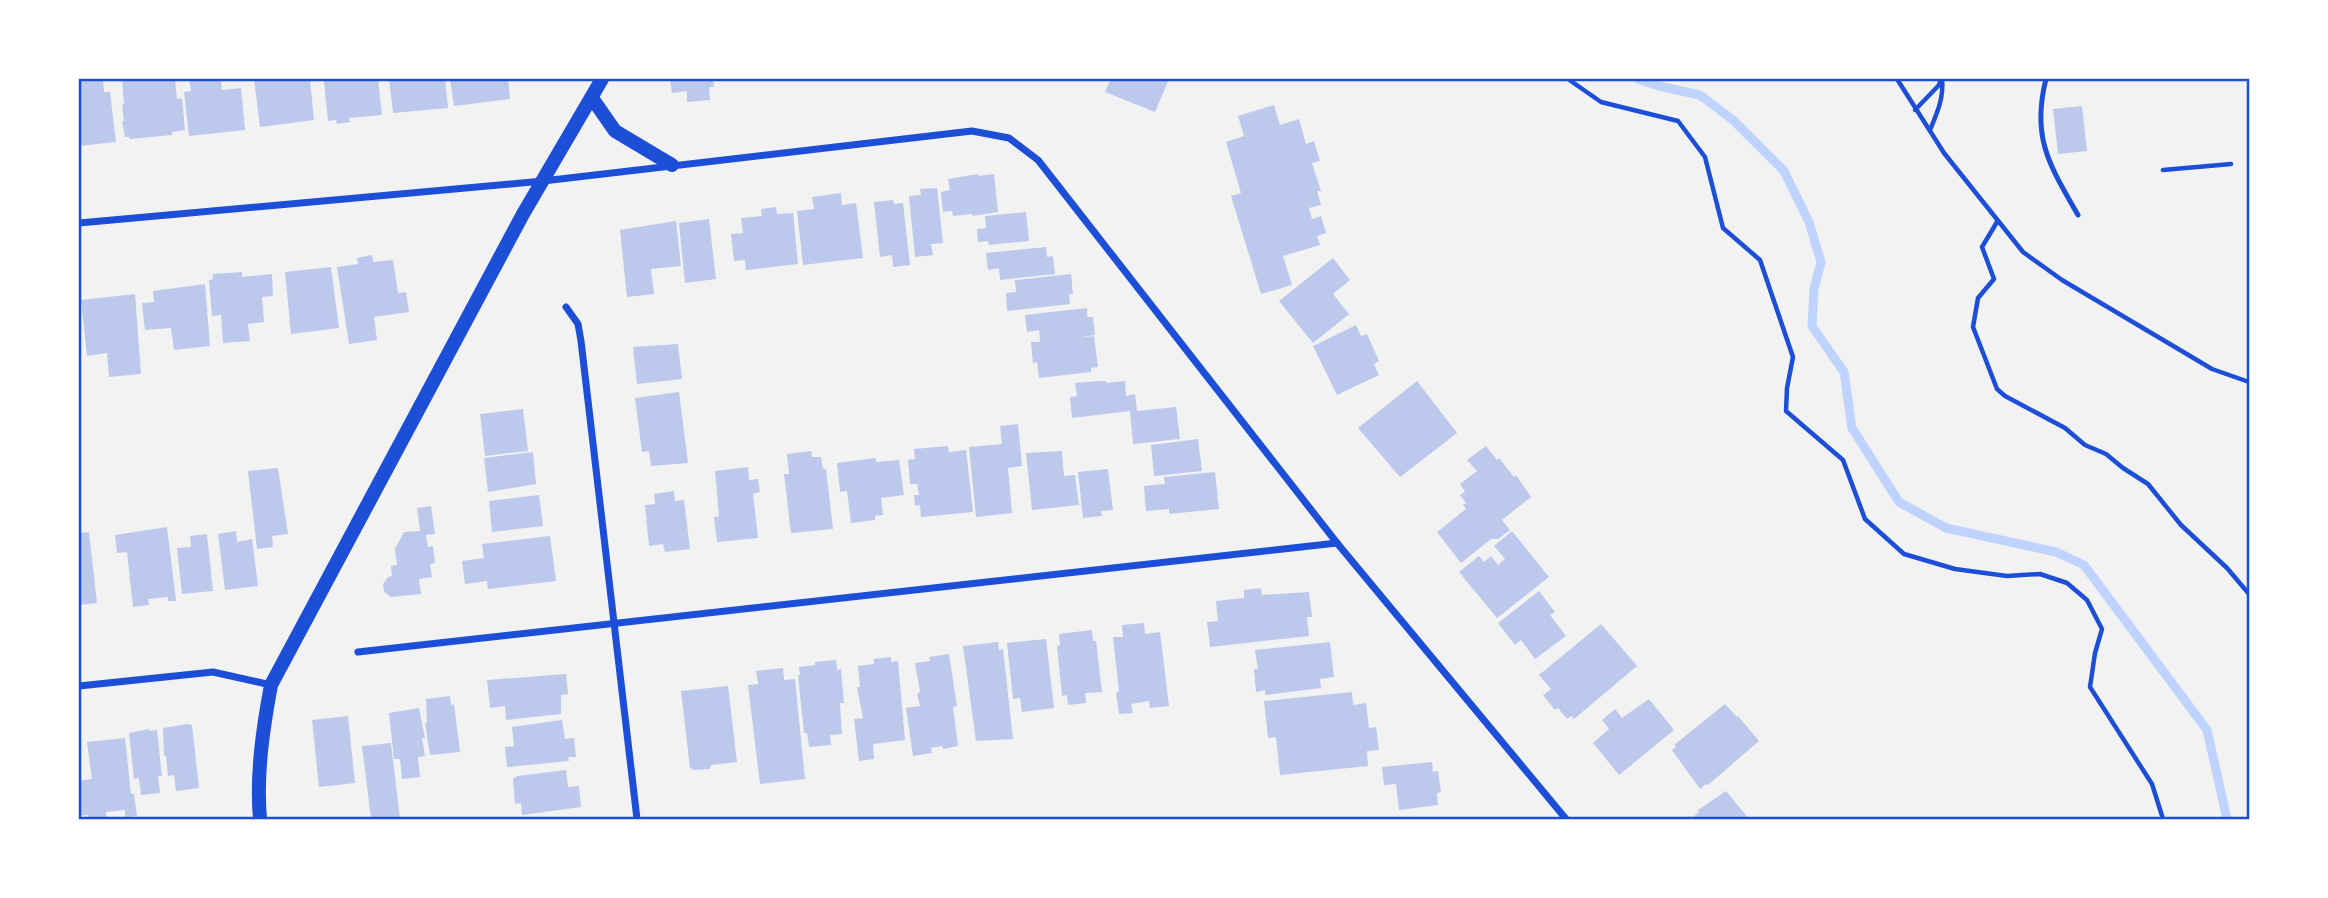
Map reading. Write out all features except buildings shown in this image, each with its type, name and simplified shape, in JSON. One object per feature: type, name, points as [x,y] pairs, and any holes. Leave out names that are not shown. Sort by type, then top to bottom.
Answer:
[{"type":"main road","points":[[260,819],[258,802],[264,722],[271,685],[523,214],[602,79]]},
{"type":"main road","points":[[592,98],[615,131],[672,165]]},
{"type":"street","points":[[79,223],[543,181],[972,131],[1009,138],[1038,160],[1337,543],[1566,819]]},
{"type":"street","points":[[566,307],[578,324],[581,341],[637,819]]},
{"type":"street","points":[[358,652],[1337,543]]},
{"type":"street","points":[[79,686],[214,671],[271,685]]},
{"type":"lane","points":[[2046,79],[2039,117],[2044,152],[2078,215]]},
{"type":"path","points":[[1568,79],[1601,102],[1678,121],[1705,157],[1723,228],[1760,260],[1793,357],[1786,411],[1843,460],[1865,519],[1904,554],[1955,569],[2007,576],[2040,574],[2067,583],[2087,600],[2102,629],[2090,687],[2152,784],[2164,819]]},
{"type":"path","points":[[1896,79],[1929,131],[1997,222],[2023,252],[2062,280],[2212,369],[2249,382]]},
{"type":"path","points":[[1915,110],[1942,79]]},
{"type":"path","points":[[1929,131],[1938,111],[1943,90],[1942,79]]},
{"type":"path","points":[[2164,170],[2231,164]]},
{"type":"path","points":[[1997,222],[1982,247],[1994,279],[1978,298],[1973,327],[1997,390],[2065,428],[2085,445],[2106,454],[2148,484],[2181,525],[2227,568],[2249,594]]},
{"type":"waterway","points":[[1638,79],[1700,95],[1733,120],[1784,171],[1809,222],[1821,262],[1814,289],[1812,326],[1844,372],[1852,428],[1899,502],[1946,528],[2056,552],[2084,565],[2207,730],[2227,819]]}]
